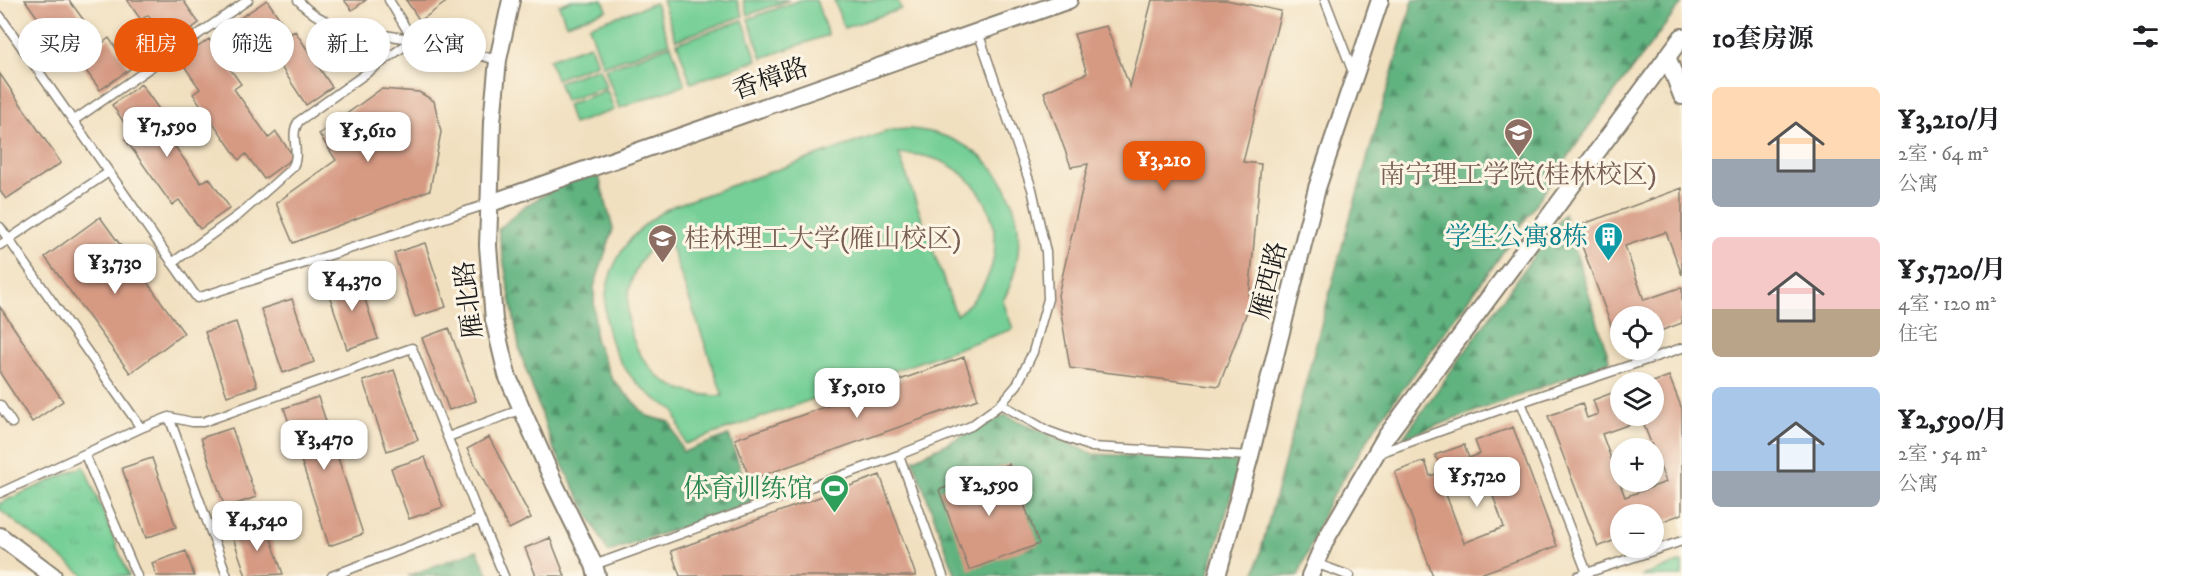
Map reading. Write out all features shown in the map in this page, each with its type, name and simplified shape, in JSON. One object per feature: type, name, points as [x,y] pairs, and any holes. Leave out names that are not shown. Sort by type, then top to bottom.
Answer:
[{"type":"street","name":"雁北路","points":[[511,0],[498,60],[488,204],[488,246],[497,338],[507,375],[555,485],[596,570]]},
{"type":"street","name":"香樟路","points":[[488,204],[978,32],[1026,7],[1070,0]]},
{"type":"street","name":"雁西路","points":[[1217,576],[1250,456],[1317,188],[1380,0]]},
{"type":"street","points":[[1313,569],[1326,539],[1374,454],[1682,37]]},
{"type":"street","points":[[1667,56],[1682,96]]},
{"type":"street","points":[[0,536],[53,576]]},
{"type":"lane","points":[[73,121],[248,0]]},
{"type":"lane","points":[[298,0],[325,22],[402,38]]},
{"type":"lane","points":[[389,0],[402,22]]},
{"type":"lane","points":[[1325,0],[1354,77]]},
{"type":"lane","points":[[0,16],[197,298],[488,204]]},
{"type":"lane","points":[[596,570],[971,426],[1001,404],[1017,385],[1033,352],[1048,299],[1046,252],[1032,189],[978,32]]},
{"type":"lane","points":[[172,263],[245,210],[292,168],[296,159],[295,129],[299,121],[402,48]]},
{"type":"lane","points":[[486,57],[498,60]]},
{"type":"lane","points":[[0,245],[109,172]]},
{"type":"lane","points":[[0,227],[141,428]]},
{"type":"lane","points":[[0,493],[170,417],[203,422],[412,348],[504,576]]},
{"type":"lane","points":[[1374,454],[1682,348]]},
{"type":"lane","points":[[1521,402],[1582,575],[1682,541]]},
{"type":"lane","points":[[1001,404],[1048,430],[1092,447],[1250,456]]},
{"type":"lane","points":[[0,405],[12,423]]},
{"type":"lane","points":[[448,437],[522,409]]},
{"type":"lane","points":[[170,417],[227,576]]},
{"type":"lane","points":[[86,455],[136,576]]},
{"type":"lane","points":[[898,455],[943,576]]},
{"type":"lane","points":[[332,576],[480,519]]},
{"type":"lane","points":[[1313,569],[1350,576]]},
{"type":"green space","points":[[572,0],[603,0],[607,10],[566,24],[559,5]]},
{"type":"green space","points":[[662,0],[737,0],[743,16],[676,40]]},
{"type":"green space","points":[[743,0],[789,0],[748,15]]},
{"type":"green space","points":[[800,0],[816,0],[828,35],[762,58],[748,19]]},
{"type":"green space","points":[[834,0],[898,0],[901,9],[844,28]]},
{"type":"green space","points":[[1413,0],[1682,0],[1682,3],[1590,125],[1494,265],[1380,420],[1327,505],[1298,576],[1254,576],[1344,239]]},
{"type":"green space","points":[[655,3],[669,43],[603,66],[589,26]]},
{"type":"green space","points":[[743,20],[757,60],[691,83],[677,43]]},
{"type":"green space","points":[[590,45],[597,64],[556,79],[549,59]]},
{"type":"green space","points":[[671,45],[685,85],[619,108],[605,69]]},
{"type":"green space","points":[[599,68],[606,87],[565,101],[558,82]]},
{"type":"green space","points":[[607,90],[614,110],[573,124],[567,105]]},
{"type":"green space","points":[[909,129],[941,135],[968,147],[989,165],[1006,187],[1015,213],[1019,241],[1015,271],[1003,301],[1013,329],[685,444],[674,410],[644,390],[623,365],[610,337],[605,308],[609,279],[622,251],[643,226],[673,206],[891,130]],"holes":[[[899,154],[931,158],[957,170],[977,189],[990,213],[995,239],[992,266],[979,292],[956,315]],[[667,235],[723,396],[694,393],[666,382],[649,367],[637,349],[630,329],[628,308],[630,287],[637,267],[650,249]]]},
{"type":"green space","points":[[598,173],[613,229],[594,287],[595,339],[612,379],[647,416],[670,422],[683,452],[729,435],[752,503],[608,552],[552,445],[520,352],[498,230],[522,208],[560,185]]},
{"type":"green space","points":[[1564,214],[1610,362],[1403,438]]},
{"type":"green space","points":[[1005,415],[1093,454],[1241,462],[1208,576],[956,576],[913,460]]},
{"type":"green space","points":[[84,466],[129,576],[85,576],[0,510],[0,503]]},
{"type":"green space","points":[[477,550],[489,576],[408,576]]},
{"type":"green space","points":[[1682,562],[1682,576],[1641,576]]},
{"type":"building","points":[[25,0],[69,0],[82,18],[38,18]]},
{"type":"building","points":[[127,0],[183,0],[196,18],[150,18],[148,15],[140,18]]},
{"type":"building","points":[[267,0],[279,18],[240,18]]},
{"type":"building","points":[[344,0],[366,0],[352,10]]},
{"type":"building","points":[[406,0],[449,0],[424,18],[418,18]]},
{"type":"building","points":[[1152,0],[1226,0],[1281,11],[1243,162],[1261,164],[1248,309],[1219,386],[1070,368],[1058,295],[1088,164],[1071,167],[1044,92],[1087,73],[1074,34],[1106,26],[1130,87]]},
{"type":"building","points":[[295,31],[306,48],[306,72],[322,72],[332,87],[306,105],[284,72],[294,72]]},
{"type":"building","points":[[109,38],[114,45],[114,72],[126,72],[100,90],[87,72],[102,72],[102,43]]},
{"type":"building","points":[[209,39],[210,72],[232,72],[241,84],[234,89],[269,138],[276,132],[294,157],[264,179],[246,154],[239,160],[193,94],[200,89],[188,72],[198,72],[198,47]]},
{"type":"building","points":[[0,74],[61,163],[6,199],[0,191]]},
{"type":"building","points":[[141,84],[173,129],[166,134],[201,183],[209,178],[230,208],[200,229],[179,200],[172,205],[125,139],[132,134],[112,105]]},
{"type":"building","points":[[381,89],[419,92],[434,101],[441,132],[430,190],[293,243],[276,203],[336,160],[319,134]]},
{"type":"building","name":"学生公寓8栋","points":[[1682,188],[1682,275],[1666,232],[1625,246],[1644,300],[1682,287],[1682,323],[1664,330],[1664,306],[1610,306],[1610,322],[1575,227]]},
{"type":"building","points":[[100,217],[184,333],[130,373],[45,257]]},
{"type":"building","points":[[425,243],[446,307],[415,317],[394,253]]},
{"type":"building","points":[[357,275],[378,339],[347,349],[326,285]]},
{"type":"building","points":[[292,299],[314,362],[283,373],[261,309]]},
{"type":"building","points":[[0,307],[63,401],[32,422],[0,373]]},
{"type":"building","points":[[236,322],[257,386],[227,396],[205,332]]},
{"type":"building","points":[[449,328],[476,401],[449,410],[422,338]]},
{"type":"building","points":[[964,357],[978,399],[750,480],[735,439]]},
{"type":"building","points":[[394,370],[418,440],[387,451],[363,381]]},
{"type":"building","points":[[1669,376],[1682,409],[1682,514],[1664,521],[1664,504],[1610,504],[1610,542],[1598,547],[1548,416],[1582,403],[1587,418],[1598,414],[1593,400],[1610,394],[1610,426],[1625,426],[1602,434],[1610,456],[1610,492],[1623,492],[1625,497],[1639,492],[1664,492],[1664,483],[1666,482],[1664,438],[1649,438],[1644,426],[1664,426],[1664,378]]},
{"type":"building","points":[[318,397],[363,534],[329,546],[284,408]]},
{"type":"building","points":[[1513,427],[1557,546],[1475,576],[1433,576],[1395,472],[1425,461],[1430,476],[1442,472],[1435,455],[1464,445],[1469,458],[1480,454],[1475,441]],"holes":[[[1485,473],[1504,527],[1464,543],[1444,489]]]},
{"type":"building","points":[[232,428],[256,497],[225,508],[201,438]]},
{"type":"building","points":[[489,437],[531,518],[509,529],[467,449]]},
{"type":"building","points":[[425,457],[443,507],[409,519],[391,468]]},
{"type":"building","points":[[152,458],[176,527],[146,538],[122,468]]},
{"type":"building","points":[[1009,464],[1039,544],[969,570],[939,490]]},
{"type":"building","name":"体育训练馆","points":[[880,475],[916,576],[680,576],[671,551]]},
{"type":"building","points":[[266,524],[283,574],[246,576],[232,535]]},
{"type":"building","points":[[550,538],[565,576],[536,576],[525,548]]},
{"type":"building","points":[[186,551],[194,576],[156,576],[152,563]]},
{"type":"place","name":"南宁理工学院(桂林校区)","points":[[1518,158]]},
{"type":"place","name":"学生公寓8栋","points":[[1609,262]]},
{"type":"place","name":"桂林理工大学(雁山校区)","points":[[663,264]]},
{"type":"place","name":"体育训练馆","points":[[834,514]]}]
